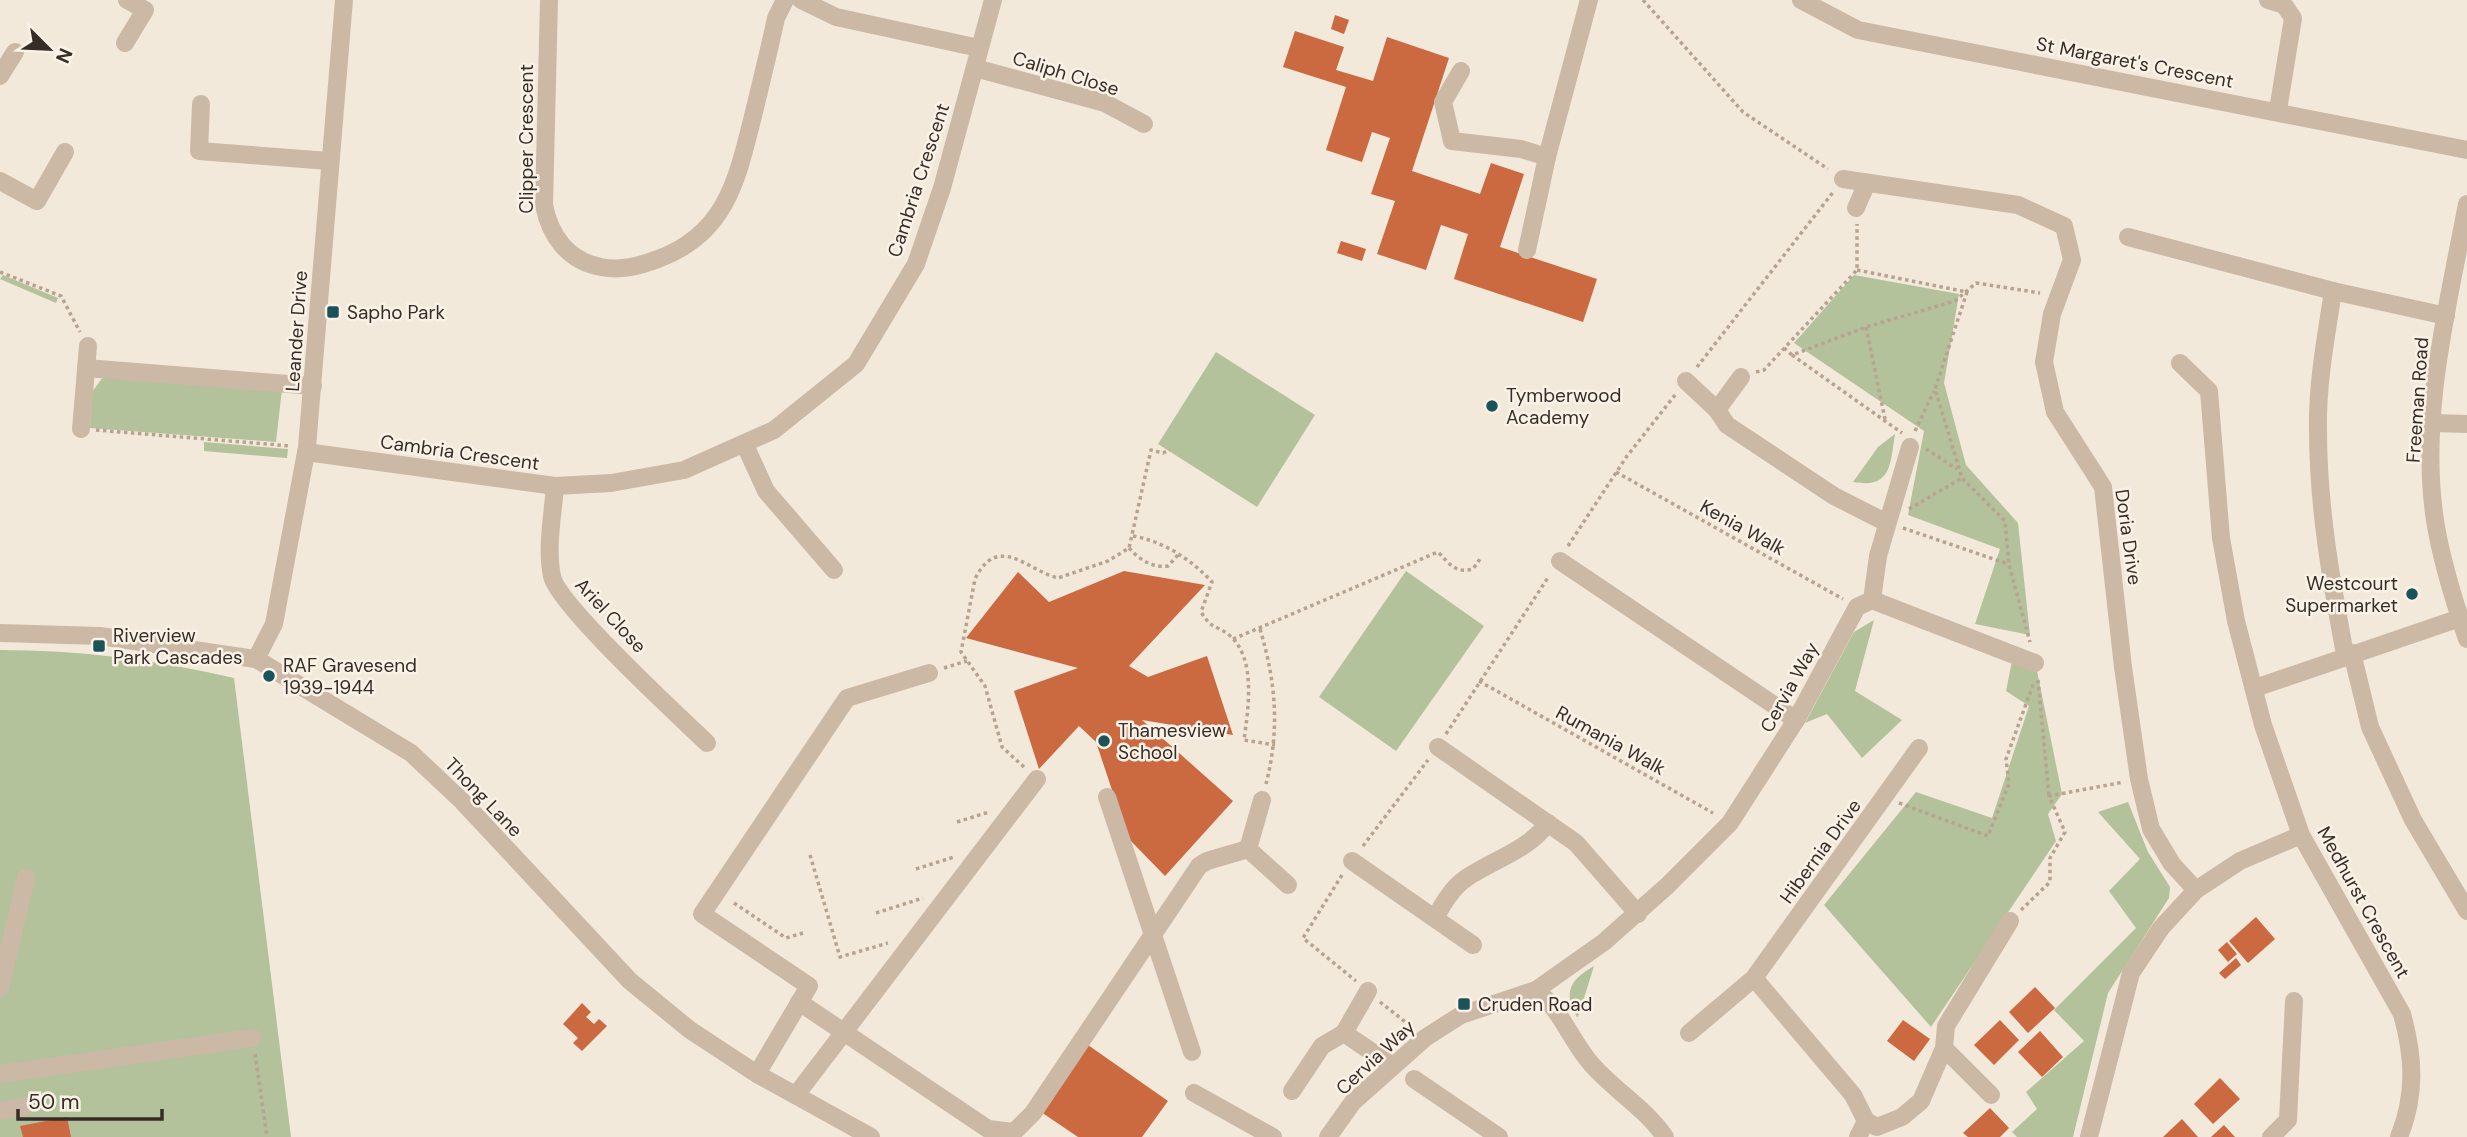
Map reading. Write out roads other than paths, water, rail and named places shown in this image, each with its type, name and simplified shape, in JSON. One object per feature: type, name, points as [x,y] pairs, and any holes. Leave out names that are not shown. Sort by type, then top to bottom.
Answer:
[{"type":"street","points":[[125,43],[145,10],[127,0]]},
{"type":"street","name":"Leander Drive","points":[[256,659],[274,624],[307,450],[344,0]]},
{"type":"street","name":"Clipper Crescent","points":[[548,0],[544,205],[547,223],[553,236],[577,258],[590,265],[617,270],[644,264],[683,247],[716,218],[732,191],[776,18],[785,0]]},
{"type":"street","points":[[801,0],[836,17],[979,48]]},
{"type":"street","name":"Cambria Crescent","points":[[307,450],[555,486],[611,482],[684,470],[774,430],[856,364],[916,264],[942,188],[992,0]]},
{"type":"street","points":[[1527,250],[1547,157],[1589,0]]},
{"type":"street","name":"St Margaret's Crescent","points":[[1802,0],[1858,30],[2278,110],[2467,150]]},
{"type":"street","points":[[2268,0],[2284,5],[2293,18],[2278,110]]},
{"type":"street","points":[[0,76],[15,51]]},
{"type":"street","name":"Caliph Close","points":[[975,68],[1105,103],[1143,124]]},
{"type":"street","points":[[1461,71],[1443,102],[1452,141],[1521,149],[1547,157]]},
{"type":"street","points":[[201,104],[199,152],[329,161]]},
{"type":"street","points":[[0,181],[37,201],[65,152]]},
{"type":"street","name":"Doria Drive","points":[[1843,179],[2018,205],[2064,226],[2072,260],[2052,314],[2044,362],[2055,412],[2103,487],[2140,779],[2151,829],[2172,864],[2196,890]]},
{"type":"street","points":[[1856,208],[1867,183]]},
{"type":"street","name":"Freeman Road","points":[[2467,204],[2446,316],[2433,423],[2435,520],[2467,639]]},
{"type":"street","points":[[2128,237],[2333,291],[2446,316]]},
{"type":"street","points":[[2333,291],[2323,354],[2318,428],[2319,469],[2331,579],[2370,727],[2413,820],[2467,911]]},
{"type":"street","points":[[81,429],[88,346]]},
{"type":"street","name":"Medhurst Crescent","points":[[2180,363],[2209,391],[2221,538],[2236,621],[2263,725],[2301,835],[2402,1014],[2410,1042],[2413,1078],[2410,1103],[2399,1137]]},
{"type":"street","points":[[86,368],[313,386]]},
{"type":"street","points":[[1717,410],[1741,377]]},
{"type":"street","points":[[1686,381],[1717,410],[1727,425],[1834,496],[1887,523]]},
{"type":"street","points":[[2433,423],[2467,424]]},
{"type":"street","name":"Cervia Way","points":[[1328,1137],[1353,1102],[1391,1065],[1425,1038],[1461,1015],[1536,990],[1638,915],[1730,823],[1796,720],[1864,604],[1910,443]]},
{"type":"street","points":[[745,445],[766,491],[834,570]]},
{"type":"street","name":"Ariel Close","points":[[555,486],[552,579],[567,603],[707,744]]},
{"type":"street","points":[[1560,561],[1796,720]]},
{"type":"street","points":[[1864,604],[2035,663]]},
{"type":"street","points":[[2255,688],[2460,618]]},
{"type":"street","name":"Thong Lane","points":[[0,633],[100,636],[256,659],[411,753],[462,802],[630,981],[690,1030],[757,1074],[872,1137]]},
{"type":"street","points":[[757,1074],[808,986],[702,914],[847,698],[929,673]]},
{"type":"street","points":[[1438,747],[1586,852],[1638,915]]},
{"type":"street","name":"Hibernia Drive","points":[[1689,1033],[1754,978],[1919,748]]},
{"type":"street","points":[[796,1095],[1037,779]]},
{"type":"street","points":[[1107,797],[1192,1052]]},
{"type":"street","points":[[1248,849],[1262,800]]},
{"type":"street","points":[[1435,918],[1451,893],[1465,879],[1518,851],[1548,823]]},
{"type":"street","points":[[2089,1137],[2132,974],[2161,928],[2196,890],[2240,861],[2301,835]]},
{"type":"street","points":[[799,1002],[988,1129],[1014,1132],[1033,1113],[1202,863],[1248,849]]},
{"type":"street","points":[[1248,849],[1288,886]]},
{"type":"street","points":[[1352,861],[1473,945]]},
{"type":"street","points":[[0,988],[26,878]]},
{"type":"street","points":[[1754,978],[1853,1095],[1862,1129],[1877,1127],[1902,1117],[1921,1101],[1944,1048],[1945,1026],[2010,921]]},
{"type":"street","points":[[1536,990],[1559,1012],[1589,1062],[1648,1116],[1665,1137]]},
{"type":"street","points":[[1292,1091],[1322,1046],[1344,1033],[1368,991]]},
{"type":"street","points":[[2272,1137],[2288,1121],[2294,1001]]},
{"type":"street","points":[[1344,1033],[1391,1065]]},
{"type":"street","points":[[0,1074],[252,1038]]},
{"type":"street","points":[[1944,1048],[1991,1095]]},
{"type":"street","points":[[1414,1079],[1499,1137]]},
{"type":"street","points":[[1194,1093],[1273,1137]]},
{"type":"street","points":[[0,1111],[24,1106]]},
{"type":"place","name":"Sapho Park","points":[[333,312]]},
{"type":"place","name":"Tymberwood Academy","points":[[1492,406]]},
{"type":"place","name":"Westcourt Supermarket","points":[[2412,594]]},
{"type":"place","name":"Riverview Park Cascades","points":[[99,646]]},
{"type":"place","name":"RAF Gravesend 1939-1944","points":[[269,676]]},
{"type":"place","name":"Thamesview School","points":[[1104,741]]},
{"type":"place","name":"Cruden Road","points":[[1464,1004]]}]
